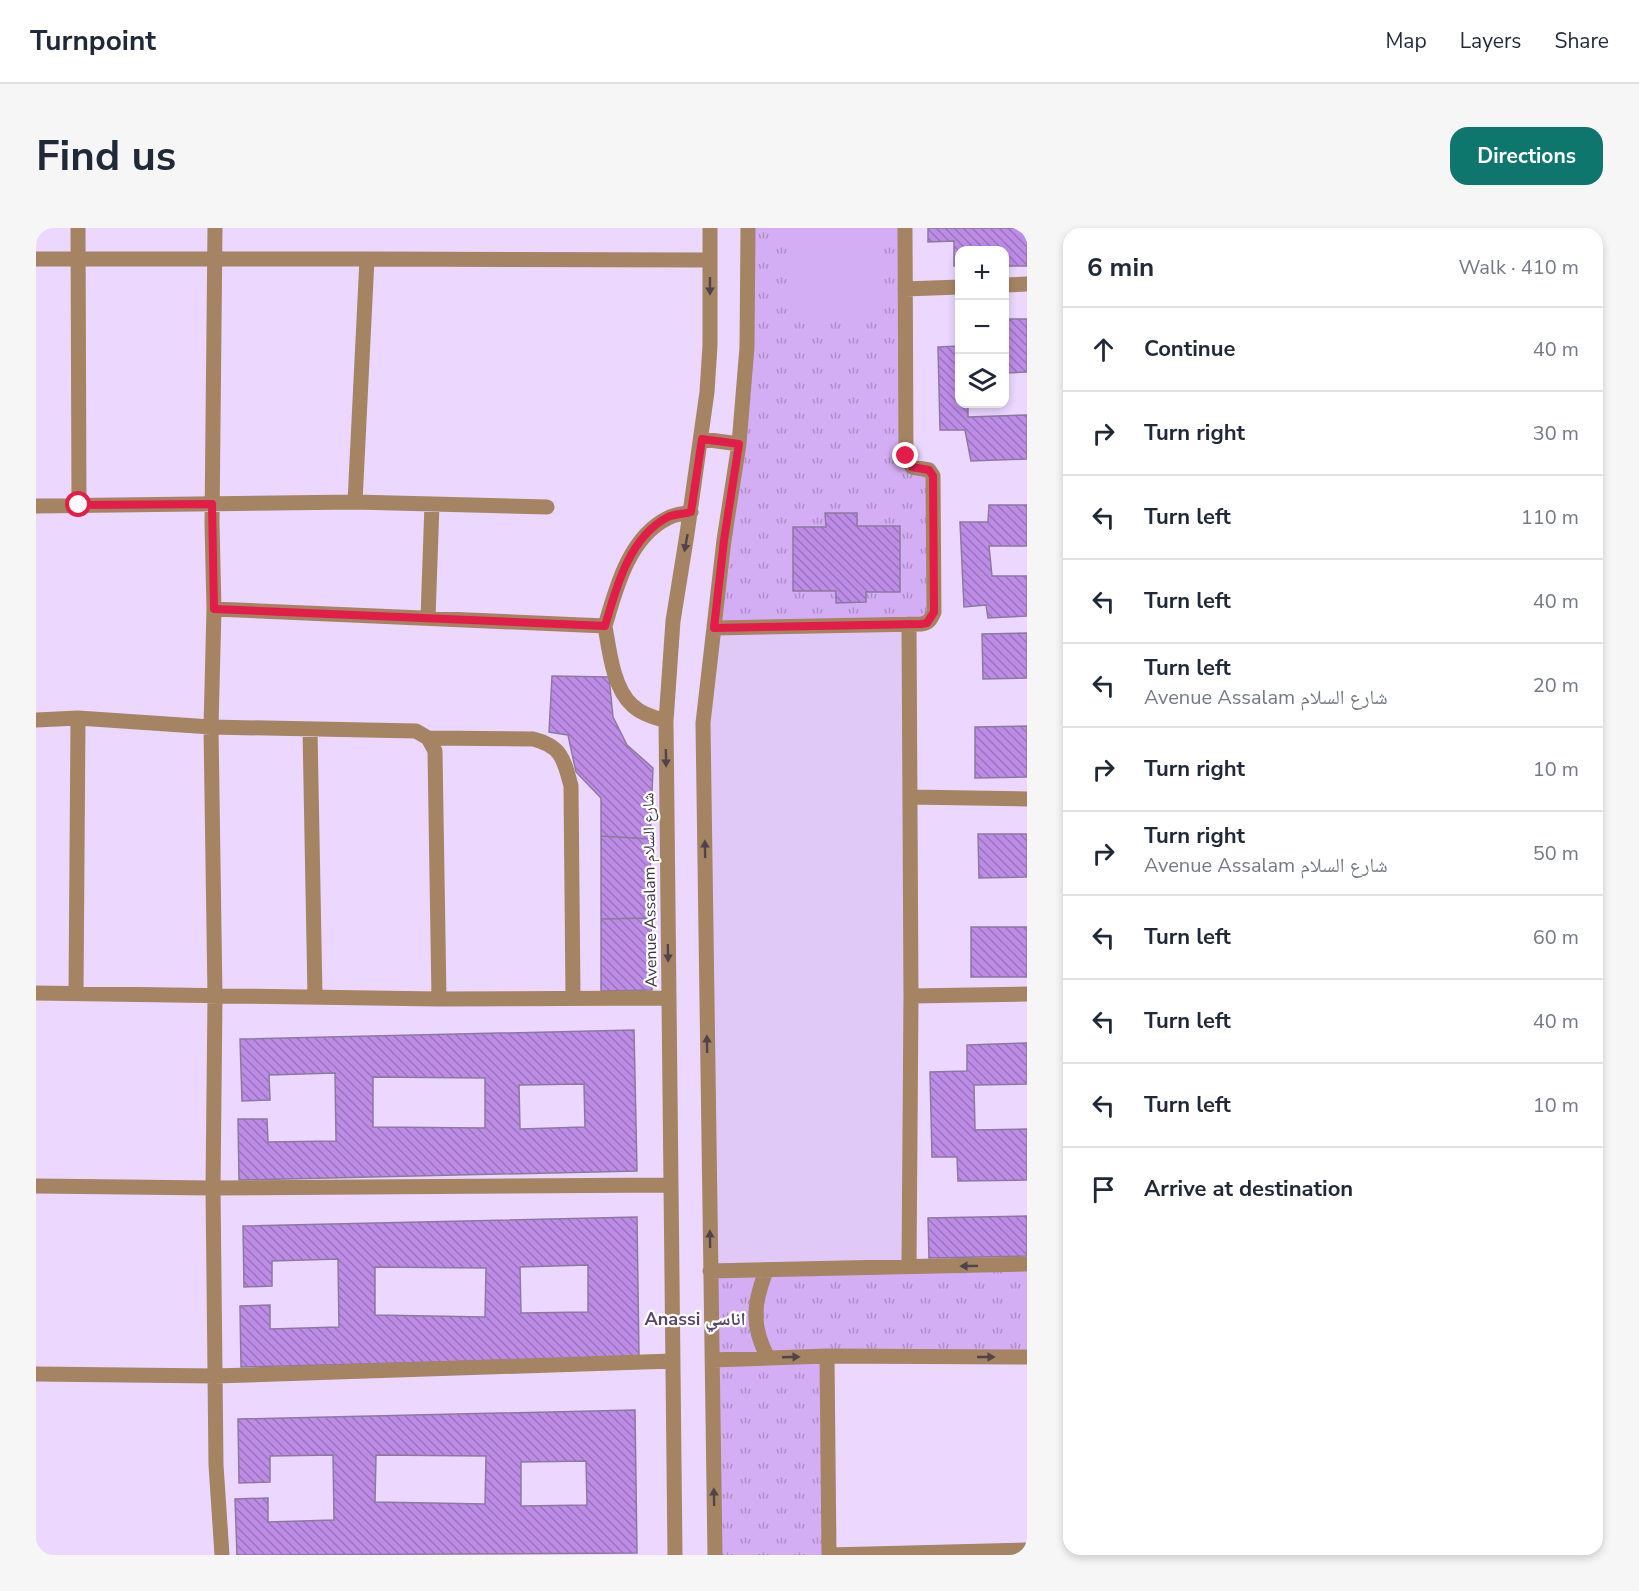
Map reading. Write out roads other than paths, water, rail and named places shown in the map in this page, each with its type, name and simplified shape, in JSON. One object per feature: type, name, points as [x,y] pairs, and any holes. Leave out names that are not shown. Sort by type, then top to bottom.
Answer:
[{"type":"street","points":[[78,228],[79,505]]},
{"type":"street","points":[[215,228],[212,504],[214,609],[211,727],[216,997],[213,1188],[216,1465],[222,1555]]},
{"type":"street","name":"Avenue Assalam شارع السلام","points":[[675,1555],[666,721],[673,621],[702,439],[707,392],[710,345],[710,228]]},
{"type":"street","points":[[715,1555],[703,723],[724,540],[739,444],[747,347],[748,228]]},
{"type":"street","points":[[714,628],[927,623],[934,612],[933,476],[929,470],[912,467],[906,456],[904,228]]},
{"type":"street","points":[[36,259],[710,260]]},
{"type":"street","points":[[355,502],[368,259]]},
{"type":"street","points":[[1009,285],[1027,284]]},
{"type":"street","points":[[905,289],[955,287]]},
{"type":"street","points":[[702,439],[739,444]]},
{"type":"street","points":[[36,506],[355,502],[547,507]]},
{"type":"street","points":[[428,618],[432,504]]},
{"type":"street","points":[[666,721],[647,715],[631,704],[617,681],[610,658],[605,626],[614,593],[629,558],[648,533],[668,517],[691,512]]},
{"type":"street","points":[[214,609],[605,626]]},
{"type":"street","points":[[909,624],[911,996],[909,1267]]},
{"type":"street","points":[[76,994],[78,718]]},
{"type":"street","points":[[36,720],[78,718],[211,727],[416,731],[428,738],[533,739],[550,743],[565,762],[571,786],[573,998]]},
{"type":"street","points":[[310,730],[315,996]]},
{"type":"street","points":[[428,738],[435,751],[439,999]]},
{"type":"street","points":[[910,797],[1027,799]]},
{"type":"street","points":[[36,993],[439,999],[669,998]]},
{"type":"street","points":[[911,996],[1027,994]]},
{"type":"street","points":[[36,1186],[213,1188],[671,1185]]},
{"type":"street","points":[[710,1271],[1027,1264]]},
{"type":"street","points":[[766,1271],[758,1291],[755,1315],[758,1338],[768,1358]]},
{"type":"street","points":[[712,1360],[827,1356],[1027,1357]]},
{"type":"street","points":[[827,1356],[828,1555],[1027,1550]]},
{"type":"street","points":[[36,1374],[215,1376],[673,1361]]},
{"type":"district","name":"Anassi اناسي","points":[[695,1319]]}]
